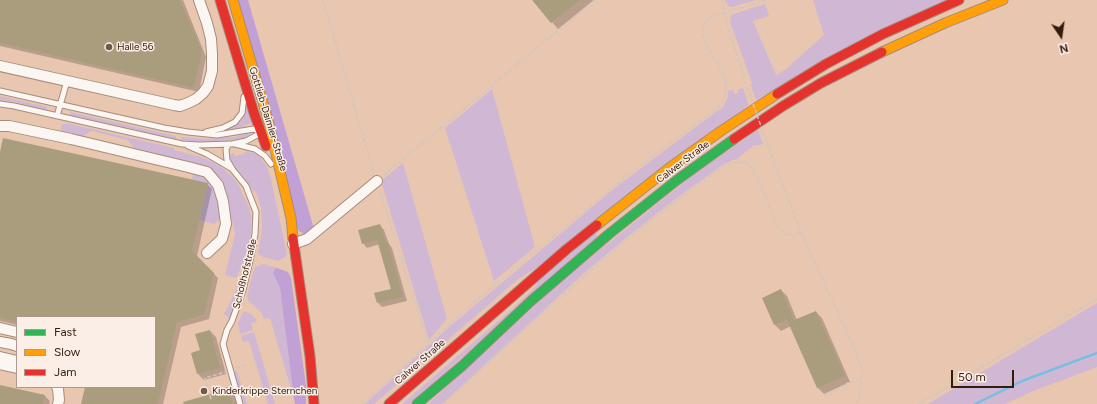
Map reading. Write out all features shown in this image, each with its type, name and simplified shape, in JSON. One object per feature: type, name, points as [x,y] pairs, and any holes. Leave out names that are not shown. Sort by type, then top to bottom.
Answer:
[{"type":"main road","name":"Gottlieb-Daimler-Straße","points":[[220,0],[254,113],[275,162]]},
{"type":"main road","name":"Gottlieb-Daimler-Straße","points":[[233,0],[268,120],[275,162],[291,218],[293,244],[316,403]]},
{"type":"main road","name":"Calwer Straße","points":[[389,404],[567,249],[669,168],[721,131],[826,64],[883,34],[959,0]]},
{"type":"main road","name":"Calwer Straße","points":[[417,404],[462,366],[531,301],[610,234],[677,180],[729,142],[821,83],[945,23],[1003,0]]},
{"type":"street","points":[[0,66],[174,105],[180,106],[188,104],[203,93],[208,86],[212,71],[211,39],[199,0]]},
{"type":"street","points":[[0,126],[9,126],[71,139],[207,172],[218,185],[223,201],[226,224],[222,239],[207,253]]},
{"type":"street","points":[[293,244],[307,240],[377,181]]},
{"type":"street","points":[[0,328],[16,332]]},
{"type":"street","points":[[0,342],[16,346]]},
{"type":"street","points":[[0,357],[16,361]]},
{"type":"street","points":[[0,364],[16,368]]},
{"type":"street","points":[[58,388],[58,404]]},
{"type":"lane","points":[[58,116],[66,81]]},
{"type":"lane","points":[[201,134],[223,128],[235,122],[242,113],[244,102],[244,82]]},
{"type":"lane","points":[[0,91],[164,128],[201,134],[217,135],[254,129],[262,133]]},
{"type":"lane","points":[[0,104],[182,144],[231,144],[246,140],[262,133],[268,120]]},
{"type":"lane","name":"Schoßhofstraße","points":[[182,144],[207,154],[233,170]]},
{"type":"lane","points":[[231,144],[255,149],[275,162]]},
{"type":"lane","name":"Schoßhofstraße","points":[[231,144],[226,149],[227,160],[246,186],[256,212],[255,234],[246,276],[236,310],[227,330],[223,344],[240,404]]},
{"type":"path","points":[[377,181],[595,0]]},
{"type":"path","points":[[722,0],[724,12],[747,87],[767,143],[801,232],[856,352],[862,370],[859,397],[856,404]]},
{"type":"path","points":[[363,404],[458,316],[611,189],[717,109],[725,95],[726,85],[722,72],[704,41],[702,28],[704,23],[709,18],[724,12],[766,0]]},
{"type":"path","points":[[444,404],[540,315],[613,251],[662,212],[727,164],[742,162],[748,164],[758,178],[779,230],[791,236],[801,232]]},
{"type":"path","points":[[919,404],[1097,299]]},
{"type":"path","points":[[211,399],[205,378],[246,365]]},
{"type":"path","points":[[824,396],[848,383],[860,379]]},
{"type":"shaded area","points":[[238,0],[248,0],[314,229],[304,234],[299,231],[296,226]]},
{"type":"shaded area","points":[[725,0],[756,0],[731,7],[728,6]]},
{"type":"shaded area","points":[[813,0],[948,0],[756,100],[751,85],[752,83],[730,22],[731,15],[765,4],[769,16],[753,21],[776,75],[785,70],[824,35]]},
{"type":"shaded area","points":[[743,88],[749,105],[536,268],[517,280],[374,404],[365,404],[449,327],[611,191],[722,108],[728,97],[728,91],[734,90],[734,94],[738,93],[737,90]]},
{"type":"shaded area","points":[[492,89],[535,247],[494,281],[445,128]]},
{"type":"shaded area","points":[[0,96],[47,107],[47,110],[0,100]]},
{"type":"shaded area","points":[[247,105],[254,122],[229,130],[241,121],[245,114]]},
{"type":"shaded area","points":[[70,112],[176,136],[176,139],[70,115]]},
{"type":"shaded area","points":[[66,123],[174,148],[174,150],[198,156],[213,162],[232,176],[239,186],[249,207],[251,216],[251,233],[245,259],[236,278],[225,275],[235,234],[225,188],[222,180],[215,173],[206,167],[136,151],[128,140],[91,131],[82,137],[64,133],[61,131],[61,125]]},
{"type":"shaded area","points":[[758,130],[763,144],[753,146],[737,159],[724,164],[674,200],[583,274],[442,404],[428,404],[564,279],[693,175]]},
{"type":"shaded area","points":[[245,134],[250,135],[245,138],[224,141],[207,142],[181,140],[181,137],[207,139],[235,137]]},
{"type":"shaded area","points":[[246,151],[254,153],[260,157],[267,167],[271,179],[287,254],[278,261],[263,257],[258,253],[262,229],[261,208],[258,197],[255,191],[253,191],[229,159],[232,153],[235,156],[244,154]]},
{"type":"shaded area","points":[[403,163],[447,319],[429,340],[381,181]]},
{"type":"shaded area","points":[[193,173],[206,179],[215,191],[220,209],[220,218],[214,224],[199,220],[208,183],[192,180]]},
{"type":"shaded area","points":[[595,232],[598,237],[410,404],[402,404],[512,309],[534,288],[539,281]]},
{"type":"shaded area","points":[[263,264],[277,268],[273,273],[280,288],[294,399],[270,318],[264,319],[258,309],[249,302],[247,296],[255,267]]},
{"type":"shaded area","points":[[277,268],[288,272],[291,278],[306,386],[306,404],[295,404],[280,288],[273,273]]},
{"type":"shaded area","points":[[239,284],[239,289],[229,318],[223,314],[226,311]]},
{"type":"shaded area","points":[[1097,303],[1097,367],[1031,392],[1005,404],[928,404]]},
{"type":"shaded area","points":[[244,311],[251,314],[257,322],[251,323],[253,330],[240,334],[238,323]]},
{"type":"shaded area","points":[[254,332],[275,404],[268,404],[249,341],[243,342],[241,336]]},
{"type":"shaded area","points":[[237,371],[247,404],[243,404],[233,372]]},
{"type":"building","name":"Halle 56","points":[[0,0],[180,0],[202,51],[194,88],[0,43]]},
{"type":"building","points":[[532,0],[580,0],[551,23]]},
{"type":"building","points":[[3,138],[208,183],[192,251],[214,273],[204,315],[177,322],[158,404],[81,404],[85,388],[156,388],[156,316],[16,316],[16,322],[0,318],[0,152]]},
{"type":"building","points":[[380,224],[386,243],[388,242],[403,297],[377,303],[374,293],[391,289],[377,240],[362,244],[358,230]]},
{"type":"building","points":[[781,289],[794,320],[816,311],[845,376],[817,388],[787,320],[774,325],[762,298]]},
{"type":"building","points":[[210,330],[220,368],[197,374],[191,353],[200,350],[195,334]]},
{"type":"building","points":[[0,385],[45,395],[43,404],[0,404]]},
{"type":"building","points":[[228,387],[233,404],[184,404],[183,402],[211,394],[211,392]]},
{"type":"waterway","points":[[975,404],[1022,381],[1097,353]]},
{"type":"traffic: fast","points":[[417,404],[462,366],[531,301],[609,234],[677,180],[734,139]]},
{"type":"traffic: slow","points":[[233,0],[268,120],[291,218],[293,238]]},
{"type":"traffic: slow","points":[[882,52],[945,23],[1003,0]]},
{"type":"traffic: slow","points":[[597,225],[669,168],[777,94]]},
{"type":"traffic: jam","points":[[220,0],[254,113],[266,146]]},
{"type":"traffic: jam","points":[[777,94],[826,64],[883,34],[959,0]]},
{"type":"traffic: jam","points":[[734,139],[783,106],[821,83],[882,52]]},
{"type":"traffic: jam","points":[[389,404],[567,249],[597,225]]},
{"type":"traffic: jam","points":[[293,238],[310,356],[314,404]]},
{"type":"place","name":"Halle 56","points":[[109,47]]},
{"type":"place","name":"Kinderkrippe Sternchen","points":[[204,391]]}]
